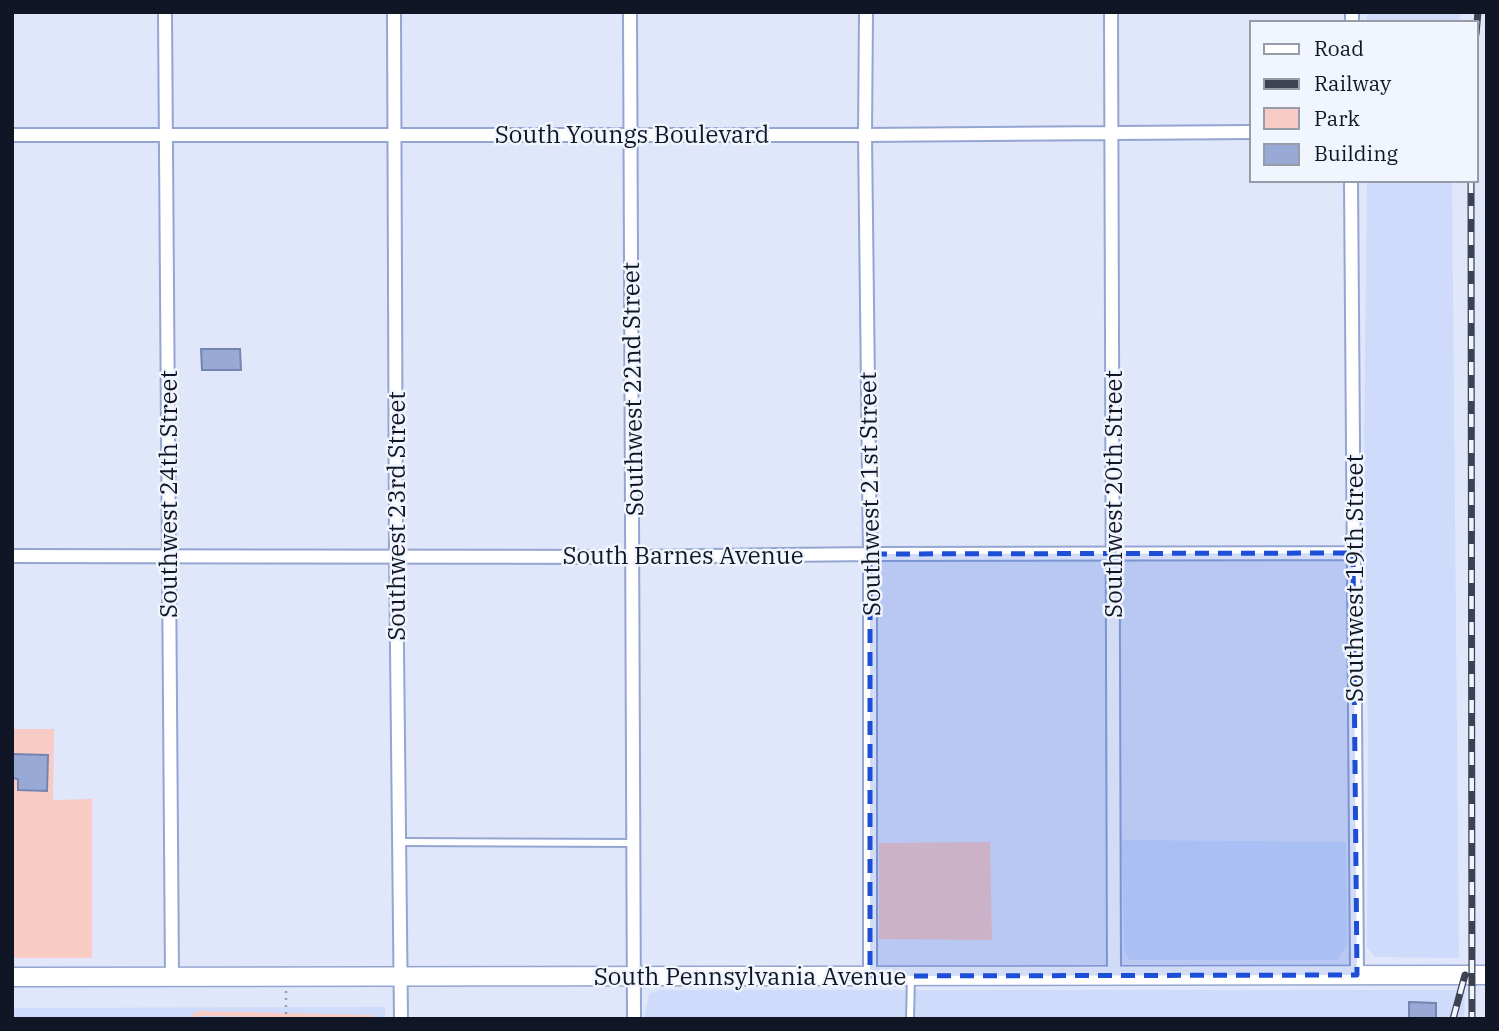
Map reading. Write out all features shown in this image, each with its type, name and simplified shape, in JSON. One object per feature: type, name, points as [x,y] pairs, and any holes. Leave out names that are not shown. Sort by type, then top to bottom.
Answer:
[{"type":"main road","name":"South Pennsylvania Avenue","points":[[12,977],[1487,975]]},
{"type":"street","name":"Southwest 24th Street","points":[[165,12],[172,977]]},
{"type":"street","name":"Southwest 23rd Street","points":[[394,12],[401,1019]]},
{"type":"street","name":"Southwest 22nd Street","points":[[630,12],[634,1019]]},
{"type":"street","name":"Southwest 21st Street","points":[[866,12],[870,976]]},
{"type":"street","name":"Southwest 20th Street","points":[[1111,12],[1114,975]]},
{"type":"street","name":"South Youngs Boulevard","points":[[12,135],[1250,132]]},
{"type":"street","name":"Southwest 19th Street","points":[[1351,182],[1357,975]]},
{"type":"street","name":"South Barnes Avenue","points":[[12,555],[633,557],[1353,553]]},
{"type":"lane","points":[[400,842],[634,844]]},
{"type":"lane","points":[[910,1019],[912,976]]},
{"type":"path","points":[[286,992],[286,1019]]},
{"type":"highlighted area","points":[[1353,553],[1357,975],[870,976],[870,554]]},
{"type":"shaded area","points":[[1367,12],[1460,12],[1459,21],[1367,21]]},
{"type":"shaded area","points":[[1367,182],[1452,182],[1459,958],[1375,957],[1367,947],[1368,736],[1364,436]]},
{"type":"shaded area","points":[[1122,840],[1346,842],[1347,945],[1337,960],[1129,960],[1124,949]]},
{"type":"shaded area","points":[[659,990],[1465,990],[1464,1019],[644,1019],[649,994]]},
{"type":"shaded area","points":[[385,1007],[385,1019],[12,1019],[12,1008]]},
{"type":"green space","points":[[12,729],[54,729],[53,800],[92,799],[92,958],[12,958]]},
{"type":"green space","points":[[990,842],[992,940],[879,939],[879,843]]},
{"type":"green space","points":[[197,1011],[371,1015],[378,1019],[199,1016],[188,1019]]},
{"type":"building","points":[[201,349],[240,349],[241,370],[202,370]]},
{"type":"building","points":[[12,754],[48,755],[47,791],[18,790],[18,779],[12,778]]},
{"type":"building","points":[[1409,1002],[1436,1003],[1436,1019],[1409,1019]]},
{"type":"railway","points":[[1477,21],[1478,12]]},
{"type":"railway","points":[[1471,182],[1472,1019]]},
{"type":"railway","points":[[1453,1019],[1465,975]]}]
